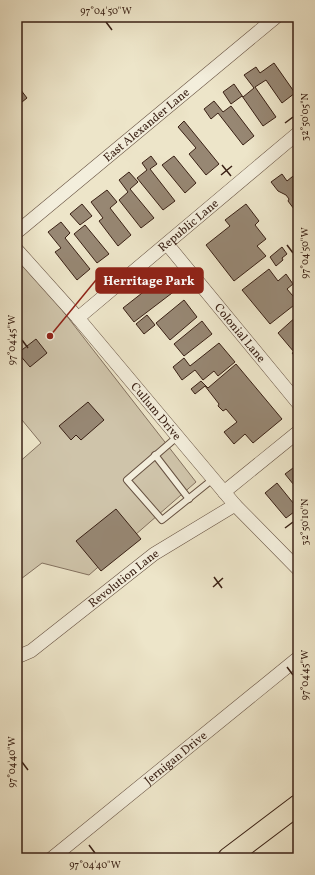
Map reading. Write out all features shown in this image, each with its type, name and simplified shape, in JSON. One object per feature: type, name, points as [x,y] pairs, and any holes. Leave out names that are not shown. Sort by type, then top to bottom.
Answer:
[{"type":"main road","points":[[228,858],[298,805]]},
{"type":"street","name":"East Alexander Lane","points":[[17,232],[276,17]]},
{"type":"street","name":"Republic Lane","points":[[78,318],[298,133]]},
{"type":"street","name":"Colonial Lane","points":[[167,244],[298,403]]},
{"type":"street","name":"Cullum Drive","points":[[17,250],[78,318],[235,505],[298,569]]},
{"type":"street","points":[[224,492],[298,432]]},
{"type":"street","name":"Revolution Lane","points":[[17,657],[31,651],[154,554],[235,505]]},
{"type":"street","name":"Jernigan Drive","points":[[52,858],[298,658]]},
{"type":"lane","points":[[177,437],[127,480],[162,520],[213,479]]},
{"type":"lane","points":[[155,455],[189,499]]},
{"type":"shaded area","points":[[17,252],[196,482],[89,575],[42,563],[17,582],[17,464],[41,443],[22,420],[17,424]]},
{"type":"building","points":[[274,63],[295,93],[282,103],[266,80],[255,87],[276,117],[263,126],[242,96],[231,104],[223,92],[234,84],[243,97],[254,88],[244,75],[256,67],[260,73]]},
{"type":"building","points":[[17,85],[27,98],[17,106]]},
{"type":"building","points":[[214,101],[223,112],[231,106],[254,136],[243,145],[218,113],[211,119],[204,109]]},
{"type":"building","points":[[184,121],[219,164],[206,175],[189,154],[196,148],[178,127]]},
{"type":"building","points":[[151,156],[157,164],[150,169],[175,201],[163,210],[137,178],[147,170],[142,163]]},
{"type":"building","points":[[174,156],[196,183],[185,193],[162,165]]},
{"type":"building","points":[[129,172],[138,182],[130,189],[154,218],[141,228],[119,200],[128,192],[119,180]]},
{"type":"building","points":[[298,172],[297,213],[288,201],[289,199],[286,195],[278,191],[271,182],[282,174],[287,181]]},
{"type":"building","points":[[107,190],[117,202],[110,208],[131,235],[118,246],[99,221],[103,218],[91,202]]},
{"type":"building","points":[[82,204],[92,216],[80,225],[70,214]]},
{"type":"building","points":[[246,204],[259,221],[255,225],[266,239],[257,246],[266,256],[234,281],[206,245],[230,226],[225,220]]},
{"type":"building","points":[[61,222],[70,233],[65,238],[90,269],[77,280],[55,252],[61,248],[48,232]]},
{"type":"building","points":[[85,225],[109,254],[97,263],[74,234]]},
{"type":"building","points":[[282,247],[287,254],[276,266],[270,257]]},
{"type":"building","points":[[269,269],[278,281],[286,274],[293,284],[287,289],[298,302],[270,324],[242,290]]},
{"type":"building","points":[[165,275],[176,290],[134,322],[123,308]]},
{"type":"building","points":[[184,300],[197,317],[170,340],[156,323]]},
{"type":"building","points":[[147,315],[155,325],[144,334],[136,324]]},
{"type":"building","points":[[298,315],[298,360],[292,353],[294,352],[278,333]]},
{"type":"building","points":[[202,321],[212,334],[184,356],[174,344]]},
{"type":"building","points":[[36,339],[47,353],[30,367],[18,353]]},
{"type":"building","points":[[219,343],[235,362],[218,376],[214,371],[203,380],[195,370],[182,380],[173,367],[184,358],[190,366]]},
{"type":"building","points":[[236,364],[282,419],[253,443],[245,434],[234,444],[224,432],[237,422],[226,409],[223,411],[218,406],[219,404],[205,386],[195,394],[191,389],[201,381],[208,388]]},
{"type":"building","points":[[88,402],[104,420],[81,440],[76,435],[71,440],[59,426]]},
{"type":"building","points":[[297,465],[298,466],[298,490],[285,474]]},
{"type":"building","points":[[277,483],[298,509],[286,518],[265,493]]},
{"type":"building","points":[[116,509],[141,539],[101,571],[76,541]]},
{"type":"place","name":"Herritage Park","points":[[50,336]]}]
